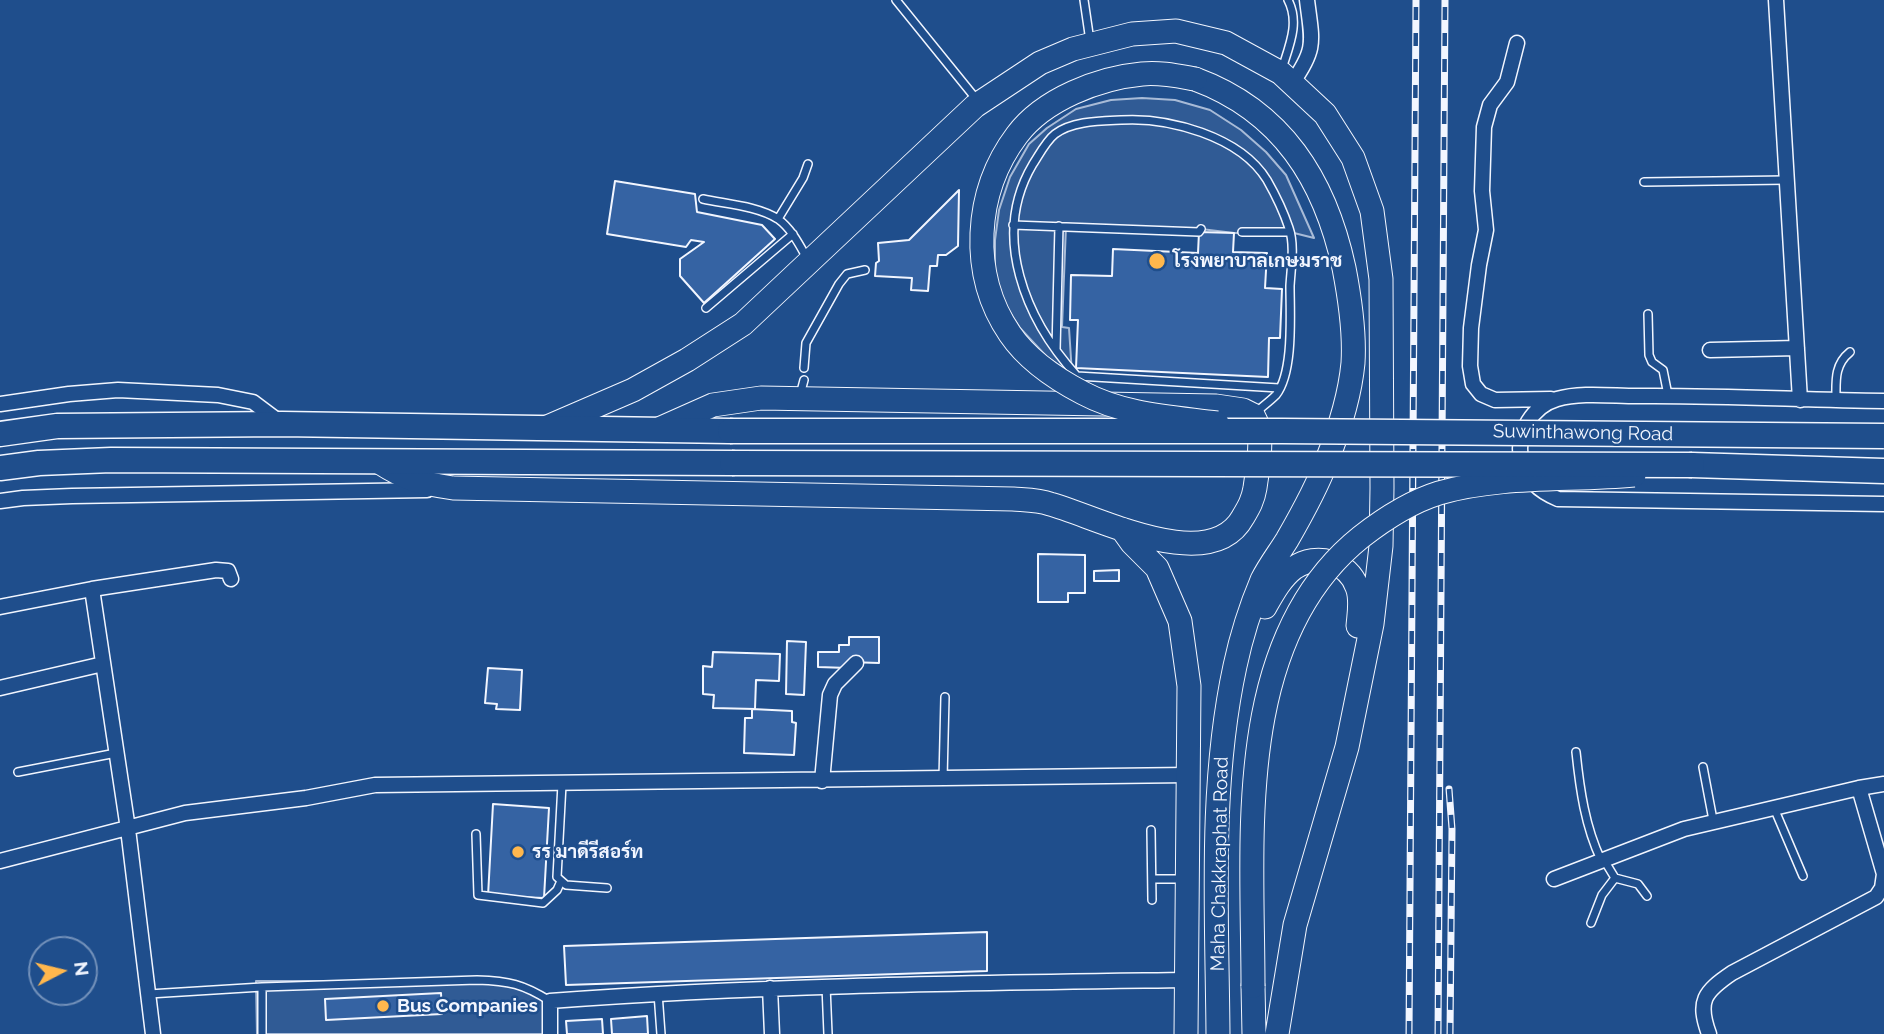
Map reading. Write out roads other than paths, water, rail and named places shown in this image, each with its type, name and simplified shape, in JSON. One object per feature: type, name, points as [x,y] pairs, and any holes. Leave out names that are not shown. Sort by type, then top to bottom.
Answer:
[{"type":"highway","name":"Suwinthawong Road","points":[[0,435],[57,426],[282,424],[730,431],[1282,431],[1884,436]]},
{"type":"highway","name":"Suwinthawong Road","points":[[0,468],[39,463],[111,460],[1692,465],[1884,471]]},
{"type":"main road","points":[[545,428],[633,390],[743,324],[979,103],[1040,63],[1090,44],[1132,34],[1176,31],[1226,43],[1286,78],[1325,114],[1353,158],[1372,211],[1381,279],[1381,546],[1372,624],[1348,747],[1295,925],[1277,1034]]},
{"type":"main road","points":[[1238,653],[1262,580],[1303,513],[1327,460],[1343,409],[1353,363],[1352,322],[1339,248],[1327,206],[1311,174],[1278,132],[1245,103],[1219,88],[1195,79],[1144,74],[1082,88],[1062,98],[1018,133],[1001,160],[987,199],[981,253],[986,282],[1010,334],[1032,358],[1059,379],[1086,395],[1119,408],[1282,431]]},
{"type":"main road","points":[[379,462],[417,483],[453,488],[1013,499],[1048,503],[1122,529],[1186,543],[1204,543],[1224,538],[1240,523],[1254,499],[1260,436],[1253,415],[1243,410],[1216,406],[802,389],[713,405],[659,429]]},
{"type":"main road","points":[[1254,1034],[1254,791],[1263,713],[1292,627],[1326,571],[1347,548],[1373,528],[1405,507],[1436,494],[1472,485],[1628,476],[1692,465]]},
{"type":"main road","points":[[1122,529],[1157,568],[1180,621],[1189,686],[1186,1034]]},
{"type":"main road","points":[[1238,653],[1278,584],[1293,568],[1318,559],[1331,561],[1343,568],[1358,589],[1360,603],[1348,747]]},
{"type":"main road","name":"Maha Chakkraphat Road","points":[[1217,1034],[1217,824],[1228,696],[1238,653]]},
{"type":"street","points":[[1286,78],[1310,53],[1307,0]]},
{"type":"street","points":[[1776,0],[1800,400]]},
{"type":"street","points":[[1517,43],[1507,82],[1490,105],[1484,127],[1482,191],[1486,230],[1471,328],[1469,366],[1473,384],[1481,394],[1495,400],[1668,396],[1884,401]]},
{"type":"street","points":[[1710,350],[1797,348]]},
{"type":"street","points":[[0,404],[118,390],[218,395],[253,402],[282,424]]},
{"type":"street","points":[[1556,399],[1541,407],[1529,419],[1522,435],[1520,452],[1523,468],[1531,482],[1543,493],[1558,499],[1884,504]]},
{"type":"street","points":[[0,501],[23,498],[378,492],[453,488]]},
{"type":"street","points":[[0,607],[92,589],[216,570],[228,571],[231,579]]},
{"type":"street","points":[[92,589],[128,829],[153,1034]]},
{"type":"street","points":[[822,781],[830,695],[835,684],[856,663]]},
{"type":"street","points":[[0,688],[103,664]]},
{"type":"street","points":[[0,861],[128,829],[160,818],[306,798],[376,785],[562,785],[1188,775]]},
{"type":"street","points":[[1554,879],[1653,839],[1713,821],[1884,783]]},
{"type":"street","points":[[1709,1034],[1702,1006],[1707,992],[1716,984],[1876,897],[1882,888],[1884,874],[1858,788]]},
{"type":"street","points":[[550,1034],[550,1001],[826,985],[1187,980]]},
{"type":"street","points":[[770,988],[772,1034]]},
{"type":"lane","points":[[896,0],[979,103]]},
{"type":"lane","points":[[1084,0],[1090,44]]},
{"type":"lane","points":[[1286,78],[1294,21],[1288,0]]},
{"type":"lane","points":[[1253,415],[1276,394],[1279,388],[1284,377],[1289,345],[1292,249],[1290,232],[1266,179],[1242,155],[1206,133],[1168,122],[1104,120],[1068,126],[1052,135],[1028,173],[1013,225],[1018,273],[1033,311],[1056,350],[1077,376],[1279,388]]},
{"type":"lane","points":[[778,219],[803,178],[808,164]]},
{"type":"lane","points":[[1644,182],[1786,180]]},
{"type":"lane","points":[[703,199],[778,219],[793,234],[810,263]]},
{"type":"lane","points":[[1013,225],[1199,232],[1201,229]]},
{"type":"lane","points":[[1056,350],[1059,226]]},
{"type":"lane","points":[[1242,232],[1290,232]]},
{"type":"lane","points":[[706,307],[793,234]]},
{"type":"lane","points":[[804,368],[806,342],[839,284],[847,274],[864,270]]},
{"type":"lane","points":[[1648,314],[1649,355],[1652,362],[1662,370],[1668,396]]},
{"type":"lane","points":[[1836,400],[1836,373],[1839,364],[1850,352]]},
{"type":"lane","points":[[943,780],[945,697]]},
{"type":"lane","points":[[18,772],[116,752]]},
{"type":"lane","points":[[1576,752],[1588,832],[1615,878],[1638,884],[1647,896]]},
{"type":"lane","points":[[1703,767],[1713,821]]},
{"type":"lane","points":[[562,785],[556,871],[566,885],[607,888]]},
{"type":"lane","points":[[1774,808],[1803,876]]},
{"type":"lane","points":[[1151,830],[1152,900]]},
{"type":"lane","points":[[476,834],[478,895],[543,903],[557,890],[561,881]]},
{"type":"lane","points":[[1591,923],[1602,895],[1615,878]]},
{"type":"lane","points":[[1152,879],[1187,879]]},
{"type":"lane","points":[[148,995],[262,987],[477,980],[511,981],[531,988],[550,1001]]},
{"type":"lane","points":[[826,985],[828,1034]]},
{"type":"lane","points":[[262,987],[262,1034]]},
{"type":"lane","points":[[658,993],[661,1034]]},
{"type":"railway","points":[[1409,1034],[1416,0]]},
{"type":"railway","points":[[1438,1034],[1445,0]]},
{"type":"railway","points":[[1449,789],[1452,829],[1450,1034]]},
{"type":"place","name":"โรงพยาบาลเกษมราช","points":[[1157,261]]},
{"type":"place","name":"รร มาดีรีสอร์ท","points":[[518,852]]},
{"type":"place","name":"Bus Companies","points":[[383,1006]]}]
